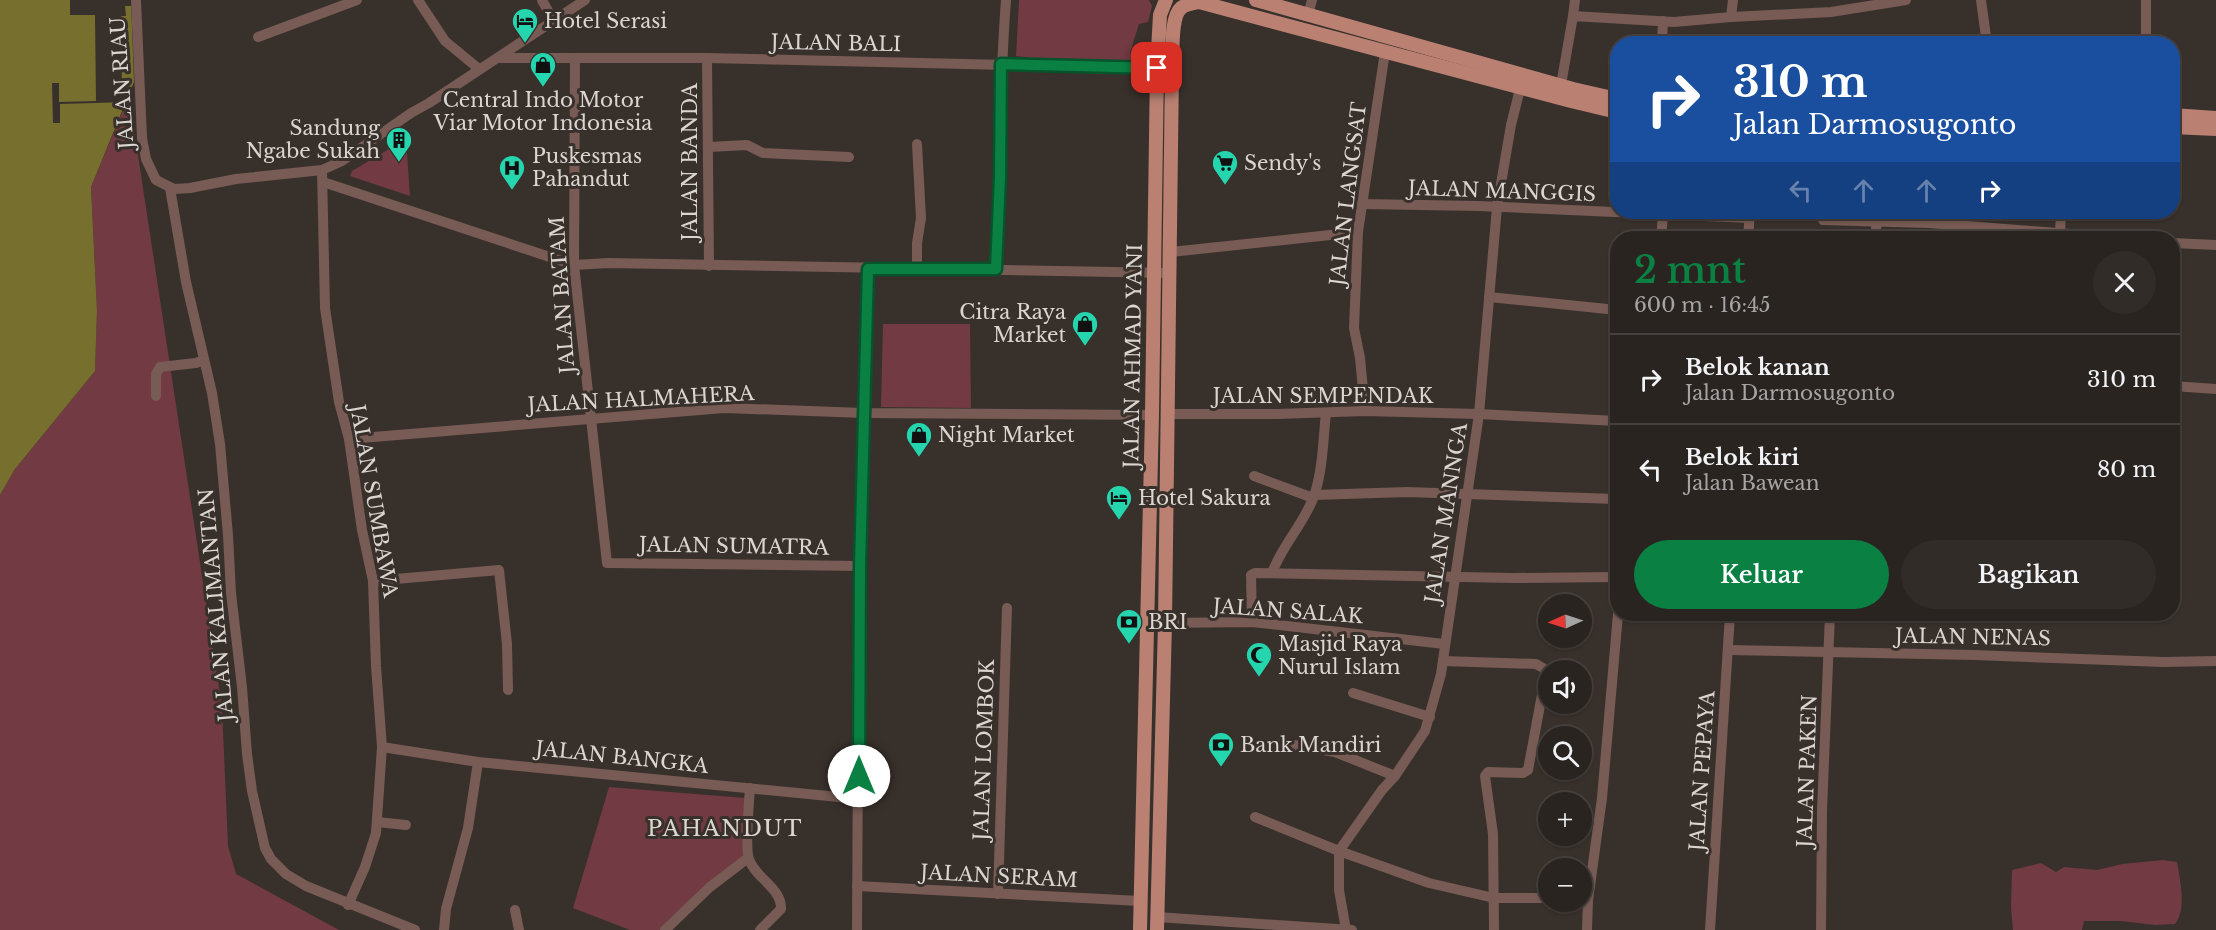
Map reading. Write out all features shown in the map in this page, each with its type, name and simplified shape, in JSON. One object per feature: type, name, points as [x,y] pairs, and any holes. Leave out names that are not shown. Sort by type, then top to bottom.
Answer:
[{"type":"main road","points":[[1160,15],[1161,0]]},
{"type":"main road","name":"JALAN AHMAD YANI","points":[[1140,930],[1155,272],[1157,68],[1160,15],[1166,0]]},
{"type":"main road","points":[[1256,0],[1350,26],[1610,110]]},
{"type":"main road","name":"JALAN AHMAD YANI","points":[[1157,924],[1165,623],[1172,69],[1177,14],[1181,8],[1199,2],[1347,41]]},
{"type":"main road","points":[[1350,26],[1347,41],[1385,52],[1522,81],[1561,85],[1610,97]]},
{"type":"main road","points":[[2180,116],[2216,118]]},
{"type":"main road","points":[[2180,127],[2216,129]]},
{"type":"main road","points":[[1145,722],[1162,721]]},
{"type":"street","name":"JALAN RIAU","points":[[136,0],[142,138],[151,171],[156,180],[170,188]]},
{"type":"street","points":[[258,37],[357,0]]},
{"type":"street","points":[[418,0],[445,41],[479,69]]},
{"type":"street","points":[[542,0],[553,20]]},
{"type":"street","points":[[170,188],[190,188],[236,179],[322,170],[342,160],[585,0]]},
{"type":"street","points":[[996,269],[1001,64],[1006,0]]},
{"type":"street","points":[[1308,15],[1312,0]]},
{"type":"street","points":[[1561,85],[1575,0]]},
{"type":"street","points":[[1731,17],[1733,0]]},
{"type":"street","points":[[1572,16],[1664,21],[1831,12],[1850,5],[1906,0]]},
{"type":"street","points":[[1980,0],[1986,36]]},
{"type":"street","points":[[2146,0],[2146,36]]},
{"type":"street","points":[[1663,36],[1664,21]]},
{"type":"street","name":"JALAN LANGSAT","points":[[1365,411],[1360,358],[1354,328],[1354,293],[1358,262],[1358,232],[1385,52]]},
{"type":"street","name":"JALAN BALI","points":[[498,58],[707,58],[1172,69]]},
{"type":"street","name":"JALAN BANDA","points":[[707,58],[709,266]]},
{"type":"street","name":"JALAN BATAM","points":[[575,59],[574,265],[607,562]]},
{"type":"street","name":"JALAN MANNGA","points":[[1339,851],[1382,790],[1395,776],[1425,731],[1430,717],[1443,661],[1479,414],[1497,207],[1511,125],[1522,81]]},
{"type":"street","points":[[917,144],[921,218],[917,243],[917,268]]},
{"type":"street","points":[[708,147],[747,146],[763,153],[849,157]]},
{"type":"street","name":"JALAN SUMBAWA","points":[[322,170],[325,308],[339,402],[349,439],[362,530],[373,581],[382,747],[376,833],[365,867],[348,905]]},
{"type":"street","points":[[323,182],[574,265],[608,263],[1170,273]]},
{"type":"street","name":"JALAN KALIMANTAN","points":[[170,188],[186,282],[212,393],[220,444],[231,593],[247,754],[261,836],[271,858],[286,874],[348,905],[415,930]]},
{"type":"street","name":"JALAN MANGGIS","points":[[1362,204],[1610,212]]},
{"type":"street","points":[[1823,220],[1841,219]]},
{"type":"street","points":[[1899,219],[1994,231]]},
{"type":"street","points":[[1950,224],[1950,231]]},
{"type":"street","points":[[1171,252],[1358,232]]},
{"type":"street","points":[[2180,243],[2216,245]]},
{"type":"street","points":[[857,930],[860,566],[868,269]]},
{"type":"street","points":[[1489,297],[1610,309]]},
{"type":"street","points":[[156,396],[156,374],[160,367],[204,360]]},
{"type":"street","points":[[2180,387],[2216,389]]},
{"type":"street","name":"JALAN HALMAHERA","points":[[349,439],[724,408],[864,413],[1152,415]]},
{"type":"street","name":"JALAN SEMPENDAK","points":[[1167,414],[1365,411],[1610,421]]},
{"type":"street","points":[[1272,573],[1280,552],[1292,537],[1314,496],[1320,468],[1326,413]]},
{"type":"street","points":[[1254,476],[1314,496],[1407,492],[1610,499]]},
{"type":"street","name":"JALAN SUMATRA","points":[[607,562],[860,566]]},
{"type":"street","points":[[373,581],[500,570],[507,644],[507,690]]},
{"type":"street","points":[[1251,622],[1251,575],[1272,573],[1610,578]]},
{"type":"street","name":"JALAN LOMBOK","points":[[998,894],[1007,608]]},
{"type":"street","points":[[1592,858],[1602,798],[1617,621]]},
{"type":"street","name":"JALAN PEPAYA","points":[[1710,930],[1730,621]]},
{"type":"street","name":"JALAN PAKEN","points":[[1821,930],[1822,811],[1830,621]]},
{"type":"street","name":"JALAN SALAK","points":[[1165,623],[1251,622],[1444,644]]},
{"type":"street","name":"JALAN NENAS","points":[[1729,650],[2164,662],[2216,661]]},
{"type":"street","points":[[1443,661],[1536,664],[1544,668],[1546,673],[1528,770],[1523,773],[1488,772],[1485,776],[1493,834],[1494,930]]},
{"type":"street","points":[[1353,693],[1430,717]]},
{"type":"street","points":[[1282,743],[1335,752],[1395,776]]},
{"type":"street","name":"JALAN BANGKA","points":[[382,747],[477,762],[859,799]]},
{"type":"street","points":[[444,930],[446,909],[468,828],[477,762]]},
{"type":"street","points":[[750,788],[748,858],[756,872],[781,902],[781,909],[760,930]]},
{"type":"street","points":[[1255,817],[1339,851],[1429,883],[1494,898],[1538,898]]},
{"type":"street","points":[[377,822],[406,825]]},
{"type":"street","points":[[1157,924],[1348,930],[1339,890],[1339,851]]},
{"type":"street","points":[[665,930],[710,887],[748,858]]},
{"type":"street","name":"JALAN SERAM","points":[[857,886],[1140,900]]},
{"type":"street","points":[[515,910],[519,930]]},
{"type":"street","points":[[1586,912],[1587,930]]},
{"type":"shaded area","points":[[0,0],[131,0],[134,82],[91,187],[97,311],[95,371],[15,469],[0,495]]},
{"type":"shaded area","points":[[1019,0],[1149,0],[1152,6],[1148,22],[1139,24],[1130,53],[1140,55],[1138,61],[1132,63],[1061,62],[1016,56]]},
{"type":"shaded area","points":[[129,96],[222,707],[228,846],[236,874],[339,930],[0,930],[0,495],[15,469],[95,371],[97,311],[91,187]]},
{"type":"shaded area","points":[[406,139],[410,196],[350,176],[352,171]]},
{"type":"shaded area","points":[[883,324],[970,324],[971,408],[881,407]]},
{"type":"shaded area","points":[[609,787],[745,798],[744,857],[661,930],[630,930],[573,908]]},
{"type":"shaded area","points":[[2163,860],[2177,862],[2182,903],[2179,918],[2175,924],[2084,921],[2082,930],[2013,930],[2012,870],[2041,863],[2056,872],[2064,867],[2097,870],[2122,864]]},
{"type":"pier","points":[[70,0],[134,0],[134,6],[125,6],[126,16],[121,16],[122,95],[132,95],[129,102],[60,104],[60,123],[53,123],[52,83],[59,83],[59,102],[96,101],[95,15],[70,15]]},
{"type":"place","name":"Hotel Serasi","points":[[525,44]]},
{"type":"place","name":"Central Indo Motor Viar Motor Indonesia","points":[[543,88]]},
{"type":"place","name":"Sandung Ngabe Sukah","points":[[399,163]]},
{"type":"place","name":"Sendy's","points":[[1225,186]]},
{"type":"place","name":"Puskesmas Pahandut","points":[[512,191]]},
{"type":"place","name":"Citra Raya Market","points":[[1085,347]]},
{"type":"place","name":"Night Market","points":[[919,458]]},
{"type":"place","name":"Hotel Sakura","points":[[1119,521]]},
{"type":"place","name":"BRI","points":[[1129,645]]},
{"type":"place","name":"Masjid Raya Nurul Islam","points":[[1259,678]]},
{"type":"place","name":"Bank Mandiri","points":[[1221,768]]},
{"type":"district","name":"PAHANDUT","points":[[725,828]]},
{"type":"route","points":[[859,776],[860,566],[868,269],[996,269],[1001,64],[1157,68]]}]
